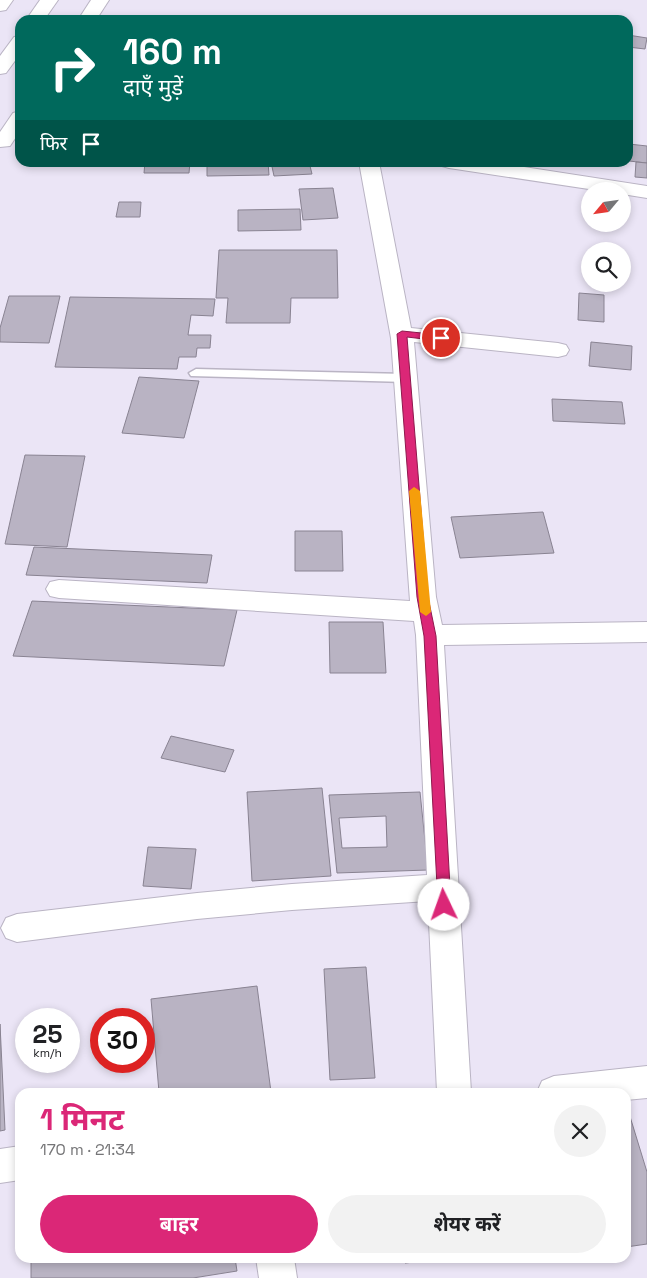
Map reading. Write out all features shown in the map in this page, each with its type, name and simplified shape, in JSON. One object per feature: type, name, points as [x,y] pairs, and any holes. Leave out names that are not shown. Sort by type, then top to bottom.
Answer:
[{"type":"street","points":[[0,6],[4,0]]},
{"type":"street","points":[[38,15],[49,0]]},
{"type":"street","points":[[90,15],[100,0]]},
{"type":"street","points":[[0,69],[15,48]]},
{"type":"street","points":[[15,124],[3,142],[15,142]]},
{"type":"street","points":[[370,167],[402,334],[428,624],[454,1088]]},
{"type":"street","points":[[482,167],[647,192]]},
{"type":"street","points":[[402,334],[558,350]]},
{"type":"street","points":[[59,589],[428,624],[647,632]]},
{"type":"street","points":[[17,928],[197,906],[292,897],[443,887]]},
{"type":"street","points":[[591,1088],[647,1082]]},
{"type":"street","points":[[0,1166],[15,1164]]},
{"type":"street","points":[[276,1263],[278,1278]]},
{"type":"lane","points":[[196,373],[406,378]]},
{"type":"building","points":[[633,36],[647,38],[645,49],[633,48]]},
{"type":"building","points":[[633,144],[647,146],[647,163],[633,161]]},
{"type":"building","points":[[636,162],[647,163],[647,178],[635,177]]},
{"type":"building","points":[[145,167],[190,167],[189,173],[144,173]]},
{"type":"building","points":[[207,167],[268,167],[269,175],[207,176]]},
{"type":"building","points":[[272,167],[310,167],[312,174],[274,176]]},
{"type":"building","points":[[333,188],[338,218],[303,220],[299,189]]},
{"type":"building","points":[[119,202],[141,202],[140,217],[116,217]]},
{"type":"building","points":[[300,209],[301,230],[238,231],[238,210]]},
{"type":"building","points":[[219,250],[337,250],[338,298],[291,298],[290,323],[226,323],[228,298],[216,298]]},
{"type":"building","points":[[579,293],[604,295],[604,322],[578,320]]},
{"type":"building","points":[[9,296],[60,296],[49,343],[0,342],[0,328]]},
{"type":"building","points":[[70,297],[215,299],[213,316],[191,315],[188,335],[211,335],[210,348],[197,348],[196,357],[179,357],[177,369],[55,367]]},
{"type":"building","points":[[591,342],[632,346],[631,370],[589,366]]},
{"type":"building","points":[[139,377],[199,381],[184,438],[122,433]]},
{"type":"building","points":[[552,399],[622,402],[625,424],[553,421]]},
{"type":"building","points":[[25,455],[85,456],[67,547],[5,544]]},
{"type":"building","points":[[543,512],[554,553],[460,558],[451,517]]},
{"type":"building","points":[[295,531],[342,531],[343,571],[295,571]]},
{"type":"building","points":[[34,547],[212,555],[207,583],[26,575]]},
{"type":"building","points":[[32,601],[237,610],[224,666],[13,656]]},
{"type":"building","points":[[329,622],[383,622],[386,673],[330,673]]},
{"type":"building","points":[[171,736],[234,750],[225,772],[161,758]]},
{"type":"building","points":[[322,788],[331,876],[252,881],[247,792]]},
{"type":"building","points":[[420,792],[428,870],[337,873],[329,795]],"holes":[[[386,816],[387,847],[342,848],[339,818]]]},
{"type":"building","points":[[148,847],[196,849],[191,889],[143,886]]},
{"type":"building","points":[[366,967],[375,1078],[330,1080],[324,969]]},
{"type":"building","points":[[257,986],[270,1088],[159,1088],[155,1046],[155,1008],[152,1008],[151,999]]},
{"type":"building","points":[[0,1024],[5,1130],[0,1131]]},
{"type":"building","points":[[631,1120],[647,1172],[647,1244],[631,1246]]},
{"type":"building","points":[[31,1263],[236,1263],[237,1271],[193,1278],[31,1278]]},
{"type":"slow traffic","points":[[414,491],[423,597],[426,612]]},
{"type":"route","points":[[441,338],[402,334],[423,597],[430,636],[444,905]]}]
